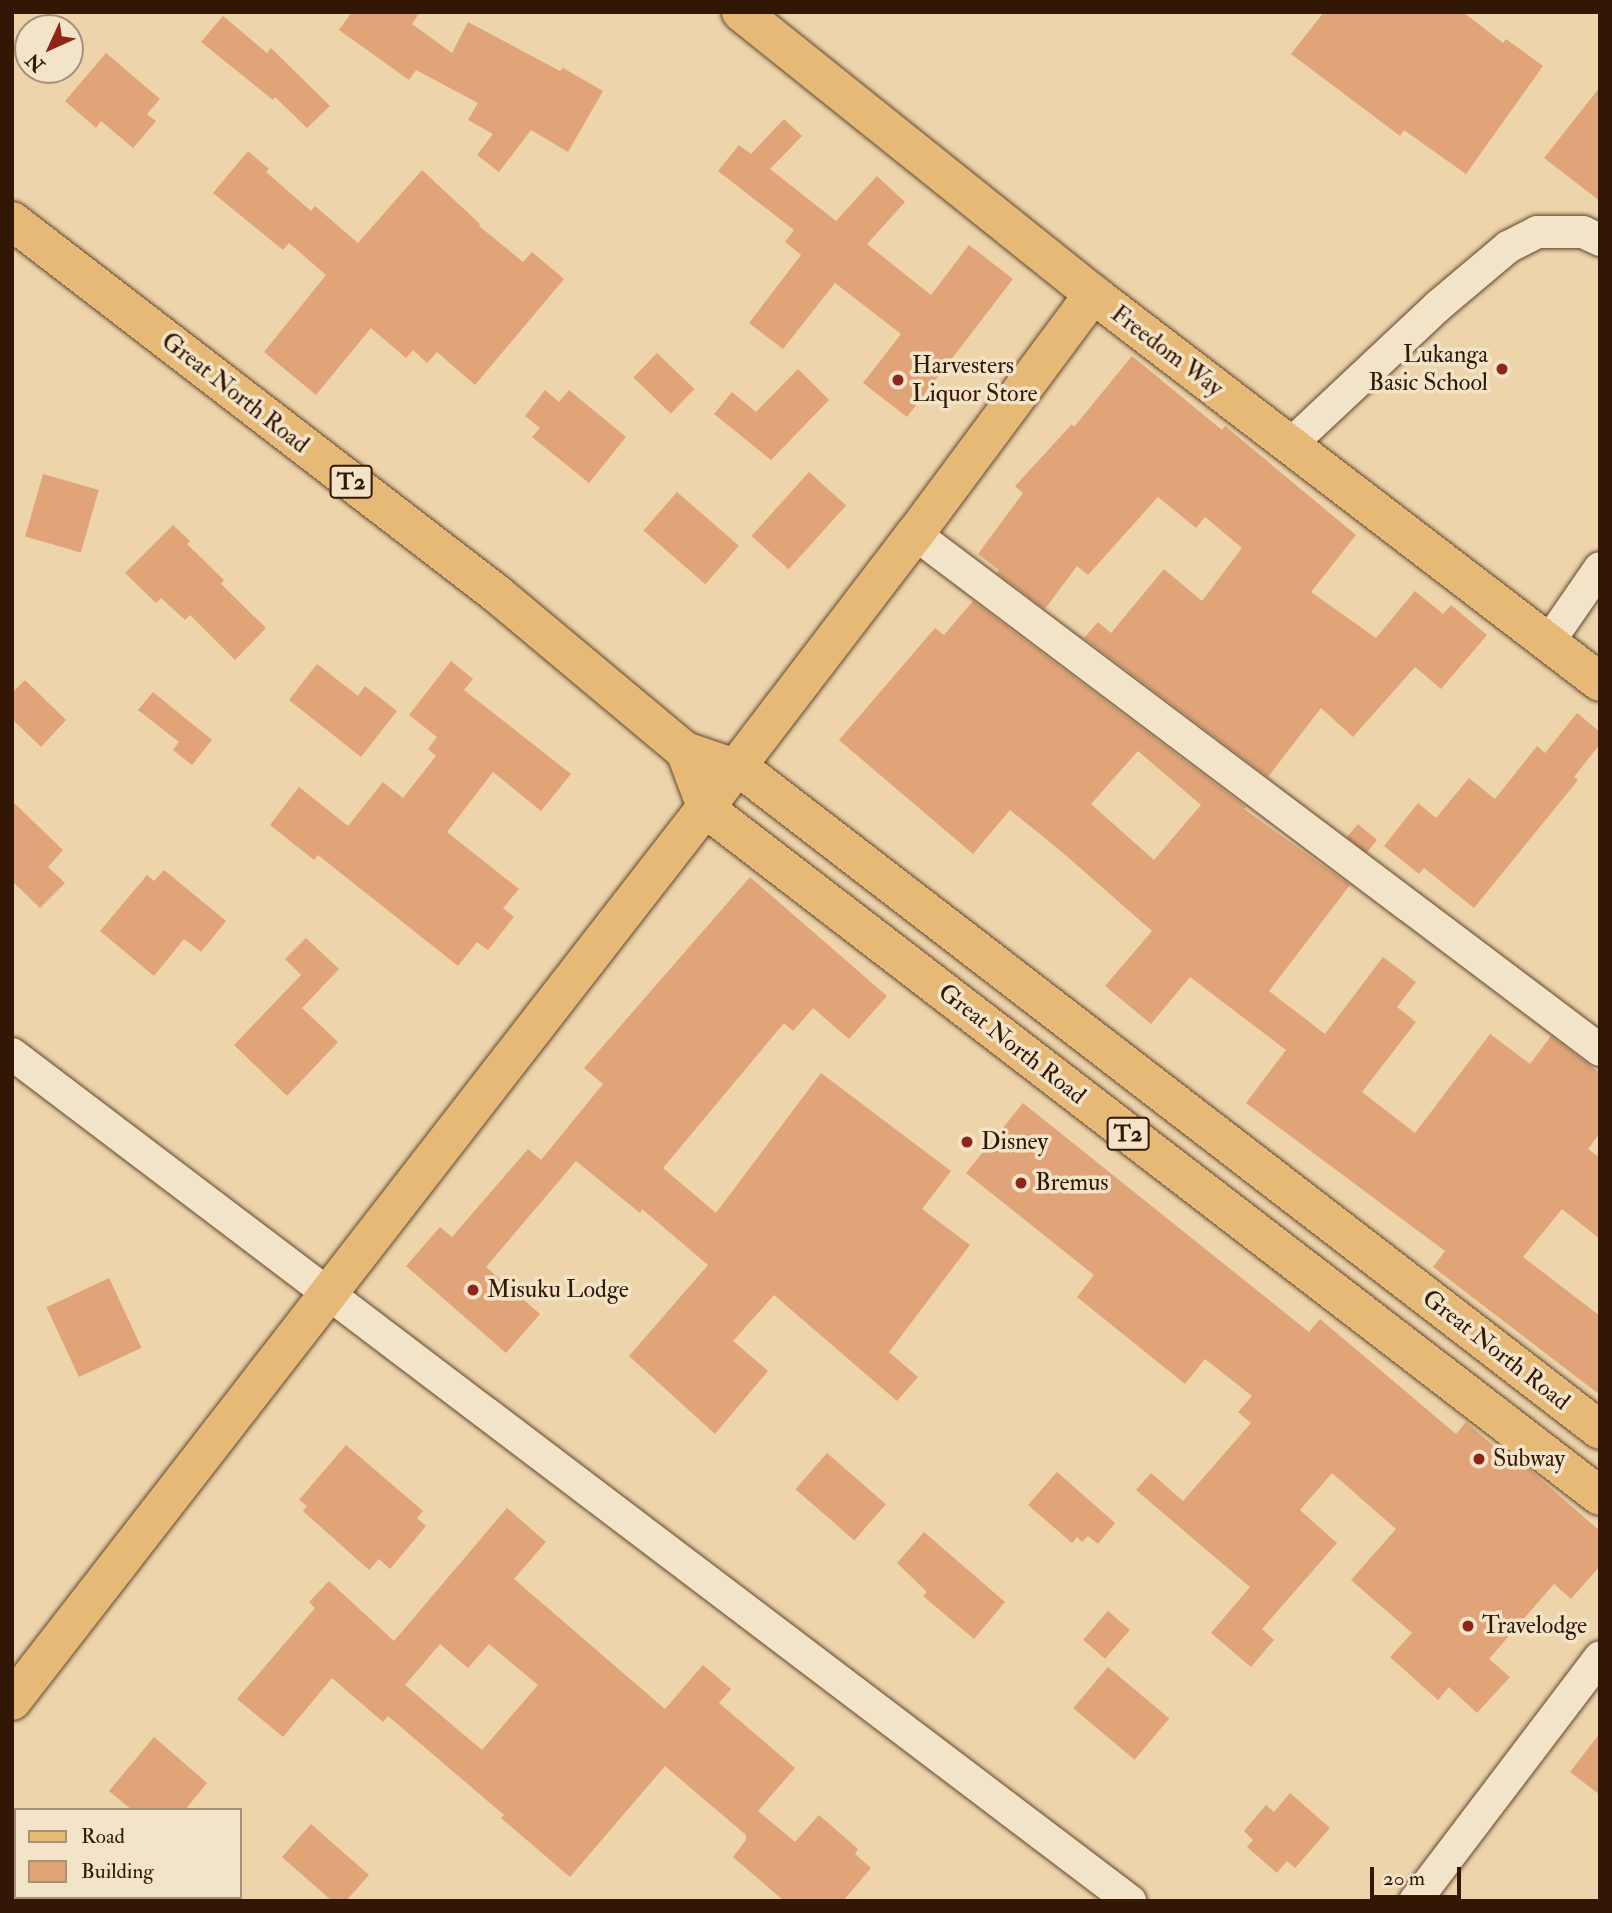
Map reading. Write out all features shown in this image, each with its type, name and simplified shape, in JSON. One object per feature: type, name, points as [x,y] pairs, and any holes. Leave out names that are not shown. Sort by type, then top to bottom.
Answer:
[{"type":"main road","name":"Freedom Way","points":[[741,12],[1093,294],[1600,682]]},
{"type":"main road","name":"Great North Road","points":[[12,221],[497,594],[685,751],[735,766],[1600,1430]]},
{"type":"main road","points":[[12,1701],[706,807],[915,534],[1093,294]]},
{"type":"main road","name":"Great North Road","points":[[685,751],[706,807],[1600,1496]]},
{"type":"street","points":[[1290,445],[1438,306],[1508,247],[1537,232],[1583,232],[1600,240]]},
{"type":"street","points":[[915,534],[1600,1050]]},
{"type":"street","points":[[1548,643],[1600,568]]},
{"type":"street","points":[[12,1055],[1130,1901]]},
{"type":"street","points":[[1415,1901],[1600,1657]]},
{"type":"building","points":[[352,12],[420,12],[412,24],[452,53],[468,22],[560,71],[563,68],[603,91],[568,152],[531,130],[499,172],[477,155],[493,134],[468,120],[478,103],[416,70],[409,80],[339,30]]},
{"type":"building","points":[[1324,12],[1463,12],[1503,43],[1506,39],[1543,66],[1466,174],[1404,130],[1400,136],[1291,54]]},
{"type":"building","points":[[223,16],[267,53],[271,48],[330,106],[307,128],[275,97],[273,100],[201,42]]},
{"type":"building","points":[[106,53],[160,99],[147,114],[156,121],[133,148],[101,121],[96,128],[65,101],[80,84],[84,84],[84,79]]},
{"type":"building","points":[[1600,87],[1600,201],[1544,158]]},
{"type":"building","points":[[784,119],[802,136],[770,169],[836,221],[877,176],[905,202],[867,244],[931,295],[969,245],[1013,279],[907,417],[863,383],[901,334],[835,283],[783,349],[749,323],[801,255],[785,242],[794,230],[718,171],[739,145],[751,154]]},
{"type":"building","points":[[248,151],[269,169],[266,172],[311,211],[315,206],[358,243],[422,170],[480,224],[479,226],[523,262],[532,252],[564,279],[475,385],[437,352],[427,363],[413,350],[406,358],[371,328],[316,395],[264,352],[326,275],[289,243],[283,250],[213,193]]},
{"type":"building","points":[[657,353],[694,389],[671,414],[633,377]]},
{"type":"building","points":[[1132,356],[1222,430],[1225,426],[1356,535],[1311,592],[1376,638],[1415,591],[1443,614],[1451,605],[1487,635],[1441,689],[1415,667],[1353,737],[1321,708],[1268,777],[1084,638],[1098,622],[1111,633],[1164,569],[1202,601],[1242,548],[1205,517],[1196,528],[1158,497],[1088,575],[1077,566],[1045,609],[997,573],[999,570],[978,554],[1023,493],[1015,486],[1072,424],[1074,427]]},
{"type":"building","points":[[798,369],[829,400],[771,460],[714,414],[732,392],[756,412]]},
{"type":"building","points":[[545,390],[559,402],[569,390],[626,437],[589,483],[532,437],[540,428],[525,416]]},
{"type":"building","points":[[809,472],[846,505],[789,569],[751,536]]},
{"type":"building","points":[[43,474],[99,490],[81,552],[25,536]]},
{"type":"building","points":[[677,492],[739,546],[705,584],[644,530]]},
{"type":"building","points":[[173,525],[190,541],[187,544],[224,580],[221,584],[266,628],[235,660],[190,615],[185,620],[161,598],[156,603],[125,573]]},
{"type":"building","points":[[973,601],[1246,807],[1244,809],[1350,885],[1269,991],[1325,1034],[1383,957],[1416,982],[1397,1007],[1416,1022],[1362,1092],[1415,1133],[1490,1034],[1530,1064],[1551,1036],[1600,1073],[1600,1133],[1588,1149],[1600,1158],[1600,1239],[1562,1209],[1523,1257],[1600,1316],[1600,1395],[1433,1267],[1445,1251],[1246,1103],[1286,1050],[1190,977],[1151,1024],[1105,986],[1152,931],[1062,852],[1010,810],[973,854],[839,740],[935,628],[944,635]],"holes":[[[1138,751],[1201,805],[1154,860],[1091,804]]]},
{"type":"building","points":[[451,661],[473,679],[464,690],[571,774],[541,811],[493,772],[447,832],[519,889],[503,908],[514,917],[488,950],[477,942],[458,966],[318,855],[314,860],[270,825],[299,787],[348,826],[383,782],[403,798],[436,756],[428,749],[437,737],[409,715]]},
{"type":"building","points":[[317,664],[358,696],[365,686],[397,711],[361,757],[289,700]]},
{"type":"building","points":[[25,680],[66,720],[41,747],[12,719],[12,693]]},
{"type":"building","points":[[153,692],[212,740],[192,765],[173,750],[179,742],[138,710]]},
{"type":"building","points":[[1577,713],[1600,732],[1600,744],[1574,777],[1578,780],[1474,908],[1424,868],[1419,874],[1384,846],[1418,803],[1436,818],[1469,778],[1495,799],[1537,746],[1545,753]]},
{"type":"building","points":[[12,801],[63,850],[48,867],[65,883],[40,908],[12,881]]},
{"type":"building","points":[[1358,824],[1377,840],[1366,853],[1347,837]]},
{"type":"building","points":[[164,870],[226,921],[201,952],[184,939],[154,976],[100,931],[147,875],[154,881]]},
{"type":"building","points":[[750,877],[887,996],[849,1039],[813,1008],[793,1031],[784,1023],[663,1168],[716,1213],[821,1073],[951,1171],[922,1209],[970,1245],[889,1352],[918,1377],[897,1401],[774,1295],[733,1341],[768,1371],[715,1434],[629,1356],[708,1265],[642,1209],[640,1213],[576,1161],[486,1267],[540,1314],[506,1353],[406,1266],[440,1227],[452,1237],[528,1149],[541,1160],[603,1084],[584,1068]]},
{"type":"building","points":[[306,938],[339,969],[302,1008],[338,1042],[287,1096],[234,1045],[301,975],[285,959]]},
{"type":"building","points":[[1023,1103],[1309,1332],[1320,1319],[1456,1434],[1466,1422],[1519,1468],[1523,1464],[1600,1531],[1600,1566],[1571,1599],[1554,1584],[1489,1659],[1510,1677],[1477,1713],[1449,1687],[1438,1700],[1390,1657],[1412,1633],[1351,1580],[1396,1529],[1332,1473],[1300,1510],[1337,1543],[1262,1629],[1274,1640],[1251,1667],[1211,1633],[1250,1587],[1136,1490],[1151,1473],[1183,1501],[1251,1423],[1238,1412],[1252,1396],[1205,1359],[1185,1384],[1077,1297],[1094,1275],[966,1173]]},
{"type":"building","points":[[109,1278],[142,1348],[79,1377],[46,1307]]},
{"type":"building","points":[[346,1445],[423,1511],[417,1518],[426,1526],[390,1569],[379,1559],[369,1570],[303,1511],[307,1506],[299,1500]]},
{"type":"building","points":[[827,1453],[886,1504],[854,1540],[796,1489]]},
{"type":"building","points":[[1057,1472],[1115,1523],[1098,1544],[1088,1536],[1082,1542],[1077,1537],[1072,1543],[1028,1505]]},
{"type":"building","points":[[507,1508],[546,1542],[514,1579],[665,1709],[703,1665],[731,1689],[719,1703],[795,1768],[758,1811],[795,1842],[819,1815],[858,1849],[855,1854],[871,1868],[843,1901],[784,1901],[733,1857],[746,1840],[746,1835],[665,1766],[570,1877],[501,1818],[504,1815],[388,1716],[383,1722],[332,1678],[283,1737],[237,1699],[315,1608],[309,1602],[329,1581],[394,1641]],"holes":[[[440,1644],[468,1668],[489,1644],[538,1685],[482,1750],[405,1685]]]},
{"type":"building","points":[[924,1532],[1005,1602],[974,1639],[923,1596],[927,1592],[897,1563]]},
{"type":"building","points":[[1108,1611],[1130,1630],[1105,1659],[1083,1640]]},
{"type":"building","points":[[1108,1667],[1169,1718],[1135,1760],[1073,1708]]},
{"type":"building","points":[[1600,1733],[1600,1795],[1570,1772]]},
{"type":"building","points":[[154,1737],[207,1783],[187,1808],[130,1808],[109,1791]]},
{"type":"building","points":[[1290,1793],[1330,1828],[1295,1868],[1287,1861],[1277,1873],[1247,1847],[1253,1840],[1244,1831],[1266,1805],[1274,1812]]},
{"type":"building","points":[[311,1824],[369,1875],[346,1901],[332,1901],[282,1857]]},
{"type":"place","name":"Lukanga Basic School","points":[[1502,369]]},
{"type":"place","name":"Harvesters Liquor Store","points":[[898,380]]},
{"type":"place","name":"Disney","points":[[967,1142]]},
{"type":"place","name":"Bremus","points":[[1021,1183]]},
{"type":"place","name":"Misuku Lodge","points":[[473,1290]]},
{"type":"place","name":"Subway","points":[[1479,1459]]},
{"type":"place","name":"Travelodge","points":[[1468,1626]]}]
